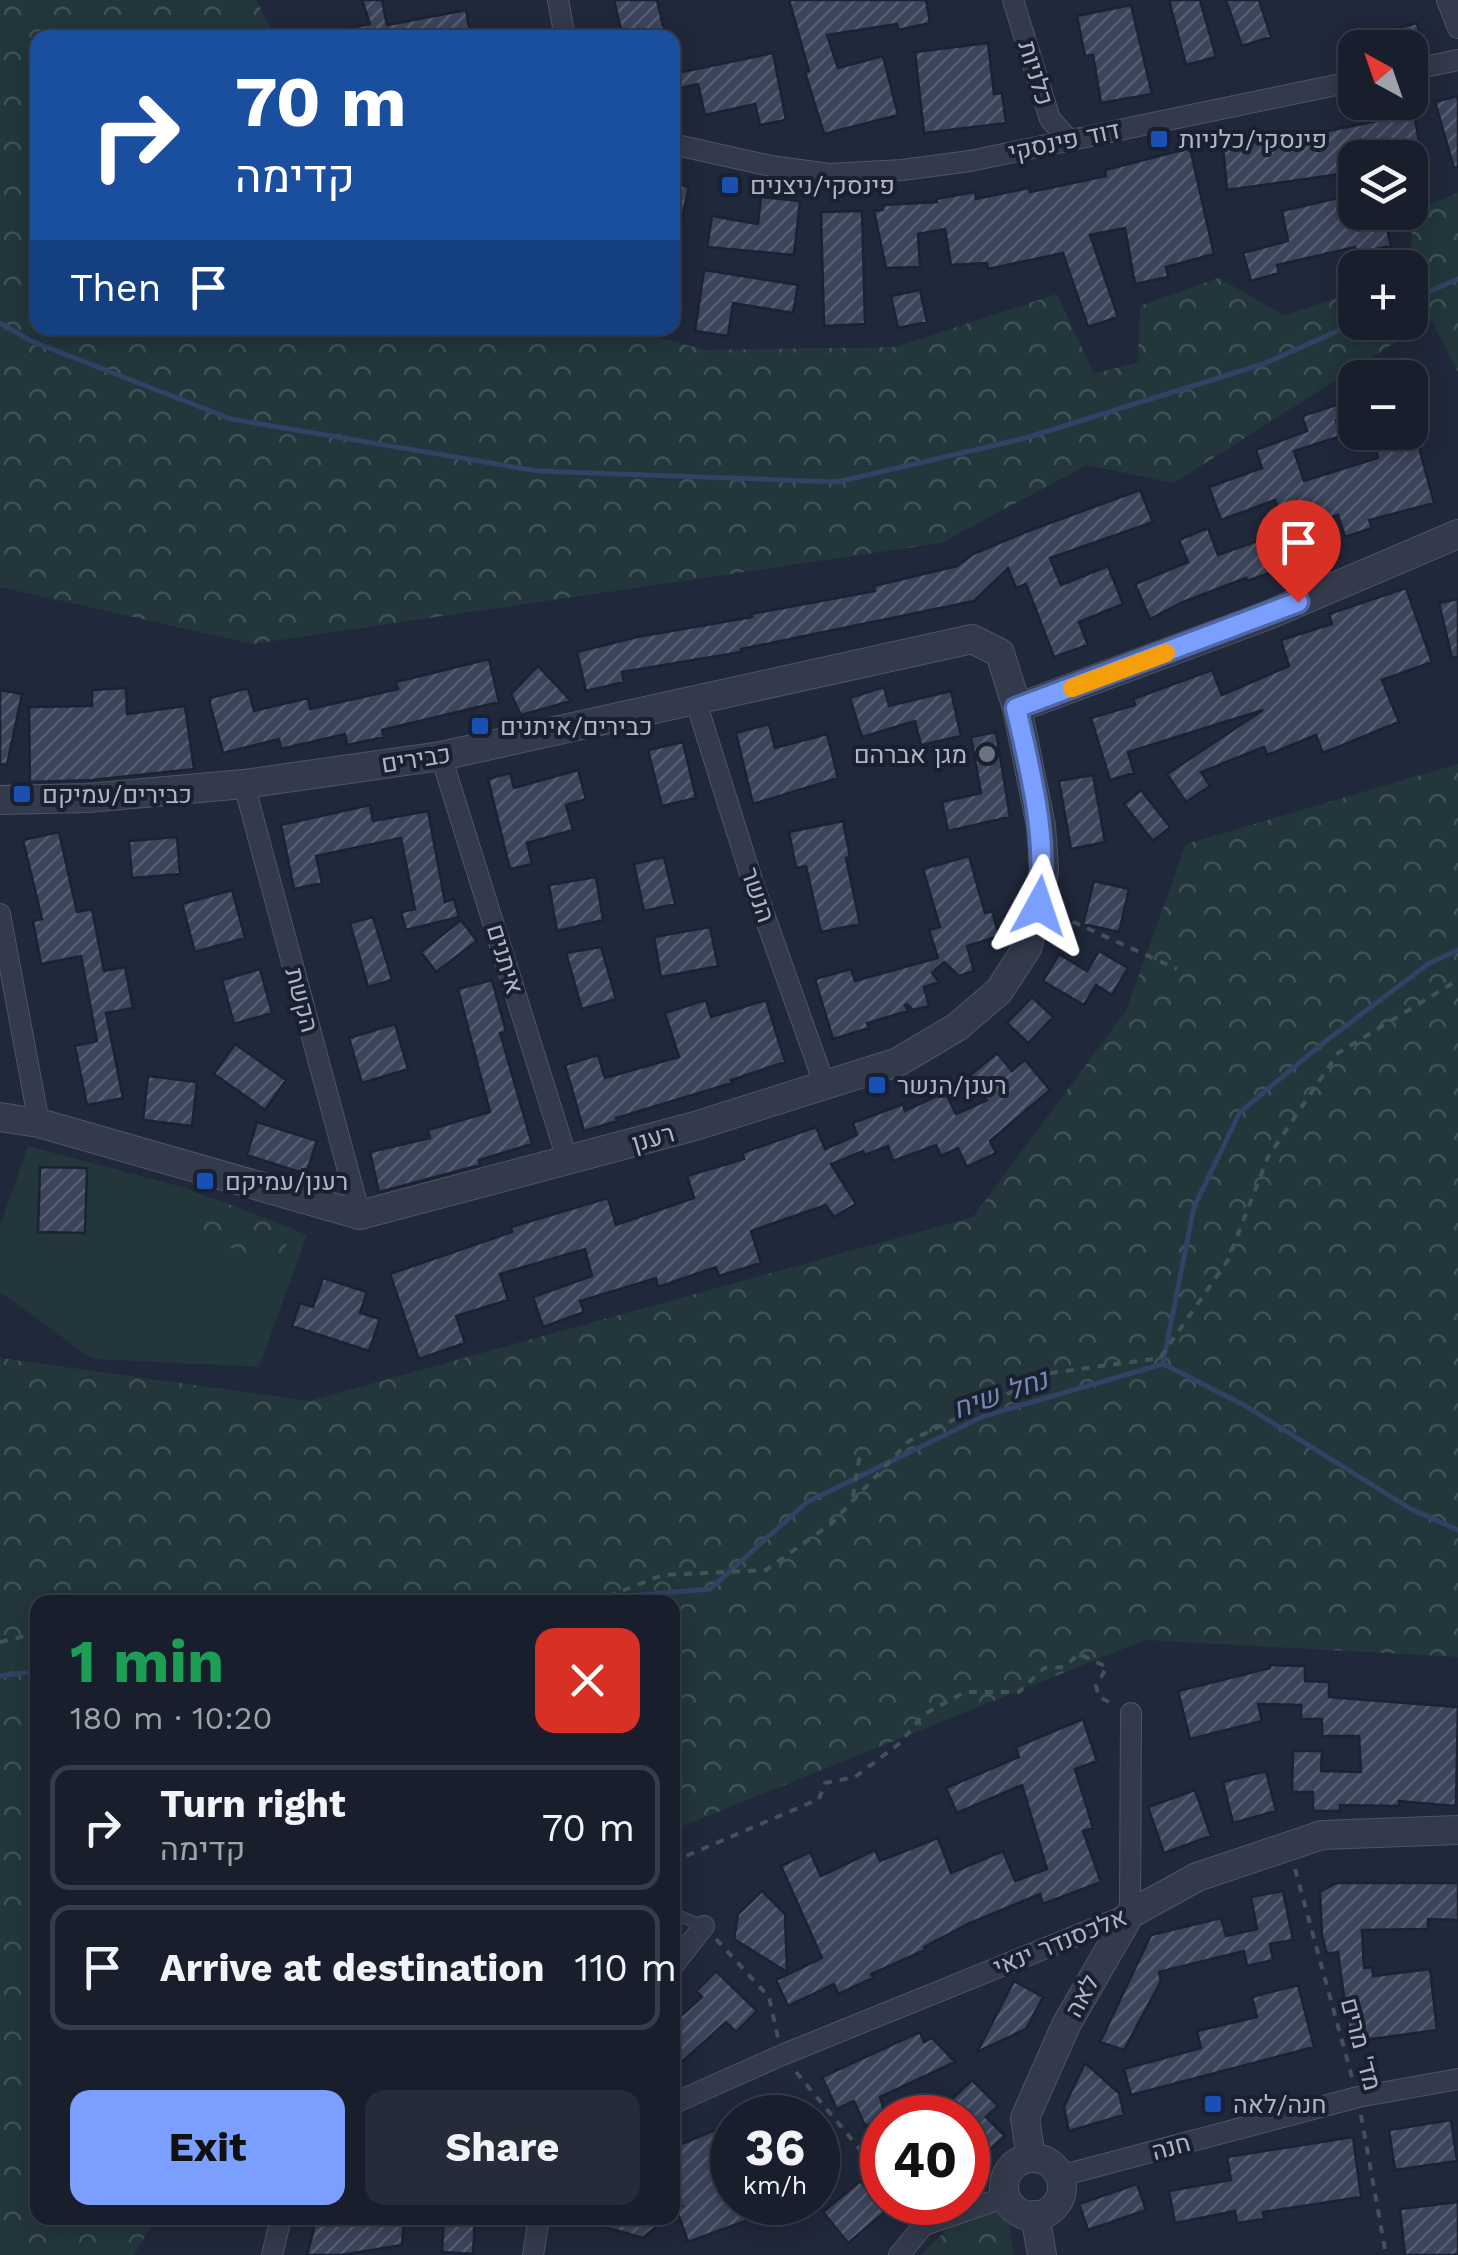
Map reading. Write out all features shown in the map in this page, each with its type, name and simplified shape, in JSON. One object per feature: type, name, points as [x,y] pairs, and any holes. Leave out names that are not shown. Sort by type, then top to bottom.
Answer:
[{"type":"street","points":[[558,0],[564,30]]},
{"type":"street","name":"כלניות","points":[[1013,0],[1050,119],[1069,140]]},
{"type":"street","points":[[1447,0],[1458,28]]},
{"type":"street","points":[[1428,66],[1458,60]]},
{"type":"street","name":"דוד פינסקי","points":[[680,146],[829,174],[902,170],[970,161],[1338,85]]},
{"type":"street","points":[[1016,708],[1266,616],[1458,534]]},
{"type":"street","name":"כבירים","points":[[0,800],[88,798],[244,784],[441,756],[972,639],[1000,653],[1016,708]]},
{"type":"street","name":"הנשר","points":[[696,702],[754,886],[825,1086]]},
{"type":"street","name":"רענן","points":[[360,1215],[568,1162],[825,1086],[898,1062],[957,1027],[999,991],[1027,948],[1039,906],[1044,869],[1041,826],[1016,708]]},
{"type":"street","name":"איתנים","points":[[441,756],[568,1162]]},
{"type":"street","name":"הקשת","points":[[244,784],[360,1215]]},
{"type":"street","points":[[0,914],[39,1123]]},
{"type":"street","points":[[0,1117],[39,1123],[360,1215]]},
{"type":"street","name":"לאה","points":[[1031,2158],[1025,2118],[1074,2012],[1130,1914],[1127,1709]]},
{"type":"street","name":"אלכסנדר ינאי","points":[[680,2100],[1130,1914],[1198,1878],[1288,1845],[1322,1834],[1458,1830]]},
{"type":"street","points":[[680,1957],[704,1926]]},
{"type":"street","name":"חנה","points":[[1060,2176],[1358,2098],[1458,2078]]},
{"type":"street","points":[[1022,2160],[1049,2162],[1060,2176],[1058,2202],[1035,2216],[1018,2211],[1006,2197],[1009,2171],[1022,2160]]},
{"type":"street","points":[[899,2255],[924,2225],[1006,2197]]},
{"type":"street","points":[[1035,2216],[1042,2255]]},
{"type":"street","points":[[533,2255],[537,2225]]},
{"type":"lane","points":[[680,1916],[704,1926]]},
{"type":"path","points":[[1039,906],[1177,969]]},
{"type":"path","points":[[611,1595],[663,1574],[766,1570],[832,1523],[909,1441],[1051,1372],[1160,1358],[1228,1260],[1268,1157],[1338,1053],[1458,980]]},
{"type":"path","points":[[852,1501],[860,1447]]},
{"type":"path","points":[[0,1642],[30,1635]]},
{"type":"path","points":[[680,1859],[819,1799],[825,1782],[855,1777],[900,1742],[923,1714],[966,1692],[1018,1692],[1044,1668],[1064,1668],[1079,1654],[1107,1666],[1096,1686],[1099,1697],[1127,1709]]},
{"type":"path","name":"מד' מרים","points":[[1288,1845],[1358,2098],[1386,2255]]},
{"type":"green space","points":[[0,0],[256,0],[271,30],[30,30],[30,335],[650,335],[705,350],[896,347],[1057,294],[1094,374],[1138,362],[1140,306],[1219,278],[1284,316],[1338,297],[1338,340],[1399,340],[1368,360],[1338,360],[1338,379],[1174,483],[1087,465],[941,543],[253,644],[0,587]]},
{"type":"green space","points":[[1458,193],[1458,372],[1431,320],[1428,322],[1428,250],[1411,250],[1412,230],[1428,230],[1428,205]]},
{"type":"green space","points":[[1458,764],[1458,1657],[1145,1640],[680,1827],[680,1595],[30,1595],[30,2225],[152,2225],[134,2255],[0,2255],[0,1358],[309,1401],[973,1217],[1126,1011],[1186,844]]},
{"type":"green space","points":[[28,1146],[186,1188],[307,1235],[259,1367],[92,1359],[0,1292],[0,1226]]},
{"type":"green space","points":[[213,1198],[295,1230],[274,1267],[197,1233]]},
{"type":"green space","points":[[1006,2210],[1014,2255],[920,2255],[952,2225],[990,2225],[990,2214]]},
{"type":"building","points":[[362,0],[382,0],[387,25],[466,10],[469,30],[339,30],[370,24]]},
{"type":"building","points":[[614,0],[657,0],[664,30],[621,30]]},
{"type":"building","points":[[789,0],[926,0],[930,23],[898,30],[897,24],[827,35],[838,68],[883,56],[898,115],[824,134]]},
{"type":"building","points":[[1169,0],[1200,0],[1216,57],[1186,65]]},
{"type":"building","points":[[1226,0],[1259,0],[1271,37],[1242,46]]},
{"type":"building","points":[[1131,5],[1152,94],[1101,103],[1093,55],[1085,56],[1077,16]]},
{"type":"building","points":[[1417,23],[1419,30],[1389,30]]},
{"type":"building","points":[[988,43],[994,94],[1002,93],[1006,123],[924,133],[915,52]]},
{"type":"building","points":[[773,53],[786,120],[760,125],[755,104],[705,115],[698,84],[680,88],[680,72]]},
{"type":"building","points":[[1458,96],[1458,167],[1454,168],[1435,102]]},
{"type":"building","points":[[1415,120],[1419,140],[1338,140],[1338,174],[1227,190],[1223,145],[1308,135],[1377,121]]},
{"type":"building","points":[[1190,148],[1214,254],[1166,267],[1168,277],[1135,284],[1125,228],[1090,235],[1118,317],[1088,327],[1063,253],[988,269],[987,263],[951,265],[945,229],[918,234],[920,267],[886,268],[874,211],[883,210],[883,205],[937,202],[936,199],[975,192],[976,199],[1029,188],[1030,192],[1106,176],[1105,170]]},
{"type":"building","points":[[680,185],[689,187],[680,228]]},
{"type":"building","points":[[761,197],[800,201],[794,255],[707,247],[712,216],[758,224]]},
{"type":"building","points":[[1338,198],[1338,230],[1387,230],[1391,246],[1371,250],[1355,247],[1277,265],[1279,273],[1251,281],[1243,253],[1288,241],[1282,211]]},
{"type":"building","points":[[862,211],[865,324],[824,326],[821,212]]},
{"type":"building","points":[[704,270],[798,285],[793,313],[733,303],[728,336],[695,331]]},
{"type":"building","points":[[920,290],[927,322],[898,328],[891,296]]},
{"type":"building","points":[[1338,404],[1338,437],[1294,451],[1304,481],[1378,458],[1376,450],[1420,450],[1434,503],[1369,520],[1372,528],[1345,537],[1338,515],[1287,534],[1275,500],[1221,520],[1209,487],[1262,468],[1256,450],[1307,431],[1302,416]]},
{"type":"building","points":[[1140,490],[1153,522],[1050,558],[1061,585],[1108,566],[1123,604],[1079,622],[1088,645],[1054,657],[1026,584],[1016,588],[1008,568],[974,601],[741,652],[622,672],[624,682],[586,691],[577,652],[875,591],[874,586],[957,566],[973,554]]},
{"type":"building","points":[[1208,528],[1218,555],[1269,537],[1280,569],[1183,602],[1150,619],[1135,584],[1188,562],[1179,540]]},
{"type":"building","points":[[1406,588],[1432,662],[1382,680],[1399,722],[1323,753],[1316,735],[1267,755],[1264,747],[1201,772],[1210,786],[1186,802],[1167,774],[1263,710],[1128,752],[1134,773],[1110,780],[1091,718],[1135,705],[1133,699],[1212,670],[1222,695],[1289,666],[1281,640],[1332,624],[1329,614]]},
{"type":"building","points":[[1458,599],[1458,657],[1452,658],[1439,603]]},
{"type":"building","points":[[489,659],[499,702],[382,730],[384,737],[347,745],[345,734],[281,749],[279,739],[223,753],[210,704],[210,698],[248,688],[254,711],[308,698],[310,709],[398,689],[396,682]]},
{"type":"building","points":[[538,666],[571,701],[521,715],[511,694]]},
{"type":"building","points":[[884,687],[889,706],[951,691],[961,736],[921,745],[915,721],[862,737],[850,698]]},
{"type":"building","points":[[126,688],[127,714],[185,706],[194,769],[30,782],[29,707],[92,706],[92,690]]},
{"type":"building","points":[[0,690],[22,694],[7,765],[0,764]]},
{"type":"building","points":[[769,724],[775,748],[827,734],[838,778],[753,804],[736,733]]},
{"type":"building","points":[[996,732],[1010,817],[948,831],[942,802],[981,793],[971,737]]},
{"type":"building","points":[[683,742],[696,798],[662,806],[648,750]]},
{"type":"building","points":[[578,770],[586,799],[566,805],[573,830],[527,843],[532,864],[510,869],[488,779],[510,773],[514,788]]},
{"type":"building","points":[[1093,775],[1105,842],[1071,849],[1059,781]]},
{"type":"building","points":[[1141,790],[1170,827],[1153,841],[1124,804]]},
{"type":"building","points":[[370,805],[373,821],[428,811],[445,902],[454,899],[459,917],[406,930],[401,912],[415,909],[401,838],[316,856],[322,883],[294,889],[281,825]]},
{"type":"building","points":[[843,821],[850,857],[846,858],[860,924],[821,932],[806,866],[796,868],[789,832]]},
{"type":"building","points":[[59,832],[77,912],[92,909],[104,971],[125,967],[133,1008],[106,1013],[123,1098],[87,1105],[75,1046],[97,1041],[81,956],[41,964],[33,921],[42,919],[23,840]]},
{"type":"building","points":[[177,837],[180,874],[132,878],[129,841]]},
{"type":"building","points":[[969,856],[985,913],[992,911],[999,936],[967,946],[974,971],[959,976],[944,962],[932,973],[939,982],[924,987],[929,1006],[913,1010],[907,1004],[908,1011],[867,1023],[869,1028],[833,1039],[815,979],[851,969],[855,981],[938,958],[929,930],[940,927],[923,869]]},
{"type":"building","points":[[664,857],[675,904],[644,911],[634,864]]},
{"type":"building","points":[[596,877],[603,920],[557,931],[549,885]]},
{"type":"building","points":[[1094,881],[1129,889],[1119,932],[1083,924]]},
{"type":"building","points":[[232,890],[245,938],[195,952],[182,904]]},
{"type":"building","points":[[373,917],[392,980],[368,987],[350,923]]},
{"type":"building","points":[[461,920],[477,941],[436,972],[421,952]]},
{"type":"building","points":[[710,927],[718,966],[661,977],[654,937]]},
{"type":"building","points":[[601,947],[616,999],[582,1009],[566,953]]},
{"type":"building","points":[[1099,951],[1128,968],[1112,995],[1096,985],[1084,1005],[1043,981],[1059,954],[1087,971]]},
{"type":"building","points":[[260,969],[272,1013],[234,1024],[222,980]]},
{"type":"building","points":[[492,980],[506,1032],[500,1033],[532,1144],[479,1160],[480,1165],[379,1192],[370,1152],[430,1138],[428,1130],[490,1112],[458,989]]},
{"type":"building","points":[[1032,997],[1053,1017],[1028,1043],[1007,1023]]},
{"type":"building","points":[[706,1000],[711,1017],[766,1000],[785,1062],[584,1131],[565,1065],[598,1055],[605,1078],[679,1057],[665,1013]]},
{"type":"building","points":[[395,1024],[408,1069],[362,1083],[349,1038]]},
{"type":"building","points":[[235,1044],[286,1080],[265,1110],[214,1074]]},
{"type":"building","points":[[997,1053],[1012,1071],[1025,1060],[1050,1090],[990,1141],[996,1153],[967,1167],[958,1148],[941,1156],[936,1145],[893,1161],[888,1146],[865,1155],[863,1151],[831,1164],[856,1204],[834,1217],[826,1205],[751,1231],[761,1263],[719,1276],[716,1267],[658,1287],[656,1278],[580,1301],[584,1312],[543,1327],[533,1297],[592,1276],[585,1249],[500,1274],[508,1300],[456,1316],[465,1343],[419,1359],[390,1274],[512,1232],[511,1227],[608,1198],[616,1225],[694,1198],[687,1176],[744,1159],[742,1153],[816,1127],[825,1149],[857,1135],[853,1123],[903,1104],[905,1111],[945,1092],[956,1114],[987,1100],[968,1077]]},
{"type":"building","points":[[148,1076],[197,1082],[192,1126],[143,1120]]},
{"type":"building","points":[[257,1122],[317,1141],[306,1174],[247,1155]]},
{"type":"building","points":[[40,1167],[87,1168],[85,1233],[38,1232]]},
{"type":"building","points":[[323,1278],[367,1292],[360,1313],[380,1319],[369,1351],[292,1326],[300,1303],[313,1307]]},
{"type":"building","points":[[1270,1665],[1305,1666],[1305,1681],[1329,1682],[1329,1697],[1458,1707],[1456,1806],[1399,1801],[1399,1806],[1340,1805],[1340,1811],[1313,1811],[1313,1792],[1292,1792],[1293,1751],[1322,1751],[1321,1771],[1361,1772],[1359,1736],[1322,1736],[1322,1719],[1301,1719],[1301,1705],[1258,1704],[1262,1721],[1190,1739],[1178,1691]]},
{"type":"building","points":[[1083,1719],[1097,1761],[1075,1769],[1093,1828],[1083,1831],[1101,1882],[1043,1904],[1040,1894],[970,1923],[838,1994],[834,1984],[788,2006],[776,1980],[822,1958],[781,1866],[810,1852],[821,1876],[875,1850],[880,1861],[938,1838],[951,1873],[1003,1851],[1015,1881],[1047,1869],[1022,1785],[957,1813],[946,1788],[1019,1757],[1016,1747]]},
{"type":"building","points":[[1266,1771],[1276,1811],[1233,1823],[1223,1782]]},
{"type":"building","points":[[1195,1790],[1211,1836],[1164,1853],[1148,1807]]},
{"type":"building","points":[[1336,1883],[1458,1883],[1458,1920],[1428,1919],[1428,1929],[1362,1930],[1364,1968],[1372,1967],[1373,1976],[1430,1969],[1437,2030],[1350,2042],[1338,1952],[1327,1954],[1322,1935],[1320,1892]]},
{"type":"building","points":[[762,1891],[785,1914],[787,1972],[734,1939],[738,1914]]},
{"type":"building","points":[[1283,1891],[1293,1940],[1270,1944],[1273,1960],[1247,1966],[1244,1951],[1159,1972],[1161,1981],[1124,2050],[1100,2042],[1151,1935],[1221,1918],[1226,1936],[1257,1929],[1251,1897]]},
{"type":"building","points":[[716,1971],[757,2011],[736,2032],[726,2022],[680,2064],[680,2017],[702,1997],[696,1991]]},
{"type":"building","points":[[1014,1981],[1043,1997],[1026,2029],[977,2052]]},
{"type":"building","points":[[1298,1985],[1314,2047],[1131,2095],[1124,2069],[1201,2048],[1197,2031],[1257,2017],[1252,1997]]},
{"type":"building","points":[[920,2032],[924,2042],[932,2038],[955,2062],[884,2095],[860,2095],[860,2115],[854,2101],[840,2108],[840,2095],[830,2095],[822,2077]]},
{"type":"building","points":[[1085,2063],[1119,2093],[1124,2115],[1069,2131],[1064,2107]]},
{"type":"building","points":[[972,2080],[987,2095],[956,2095]]},
{"type":"building","points":[[1451,2120],[1457,2161],[1395,2170],[1389,2130]]},
{"type":"building","points":[[990,2121],[1005,2136],[990,2150]]},
{"type":"building","points":[[710,2132],[710,2225],[734,2225],[688,2242],[680,2219],[680,2145]]},
{"type":"building","points":[[1353,2137],[1361,2197],[1263,2212],[1264,2219],[1237,2223],[1235,2211],[1175,2223],[1169,2191],[1231,2180],[1227,2157]]},
{"type":"building","points":[[860,2181],[860,2225],[869,2225],[848,2243],[833,2225],[840,2225],[840,2198]]},
{"type":"building","points":[[1137,2184],[1146,2210],[1088,2230],[1079,2204]]},
{"type":"building","points":[[1458,2202],[1458,2255],[1405,2255],[1400,2209]]},
{"type":"building","points":[[315,2225],[404,2225],[402,2245],[341,2255],[307,2255]]},
{"type":"building","points":[[444,2225],[475,2225],[473,2254],[442,2252]]},
{"type":"building","points":[[598,2225],[658,2225],[643,2238]]},
{"type":"waterway","points":[[1428,292],[1458,279]]},
{"type":"waterway","points":[[0,323],[31,341],[231,419],[538,471],[837,482],[1022,439],[1263,364],[1338,331]]},
{"type":"waterway","points":[[1163,1363],[1194,1207],[1240,1112],[1428,964],[1458,950]]},
{"type":"waterway","name":"נחל שיח","points":[[639,1595],[710,1589],[807,1502],[984,1416],[1163,1364],[1244,1405],[1411,1509],[1458,1530]]},
{"type":"waterway","name":"נחל שיח","points":[[0,1676],[30,1672]]},
{"type":"slow traffic","points":[[1072,688],[1166,653]]},
{"type":"place","name":"פינסקי/כלניות","points":[[1159,139]]},
{"type":"place","name":"פינסקי/ניצנים","points":[[730,185]]},
{"type":"place","name":"כבירים/איתנים","points":[[480,726]]},
{"type":"place","name":"מגן אברהם","points":[[987,754]]},
{"type":"place","name":"כבירים/עמיקם","points":[[22,794]]},
{"type":"place","name":"רענן/הנשר","points":[[877,1085]]},
{"type":"place","name":"רענן/עמיקם","points":[[205,1181]]},
{"type":"place","name":"חנה/לאה","points":[[1213,2104]]},
{"type":"route","points":[[1039,906],[1044,869],[1041,826],[1016,708],[1298,602]]}]
